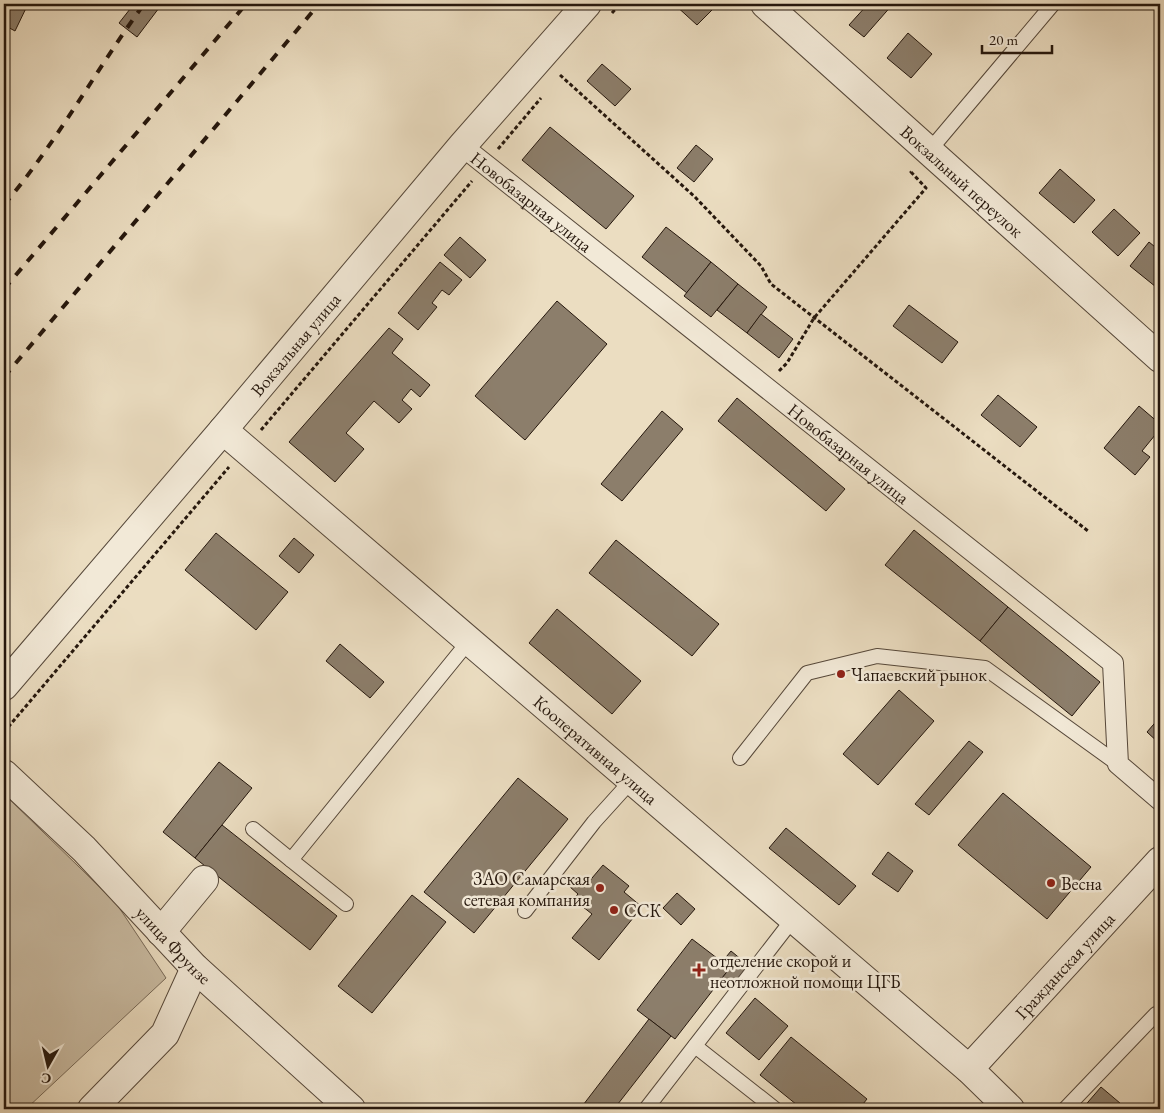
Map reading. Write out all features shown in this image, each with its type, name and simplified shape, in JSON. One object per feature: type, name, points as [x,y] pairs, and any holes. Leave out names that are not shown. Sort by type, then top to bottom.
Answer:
[{"type":"street","name":"Вокзальная улица","points":[[4,686],[462,146],[587,4]]},
{"type":"street","name":"Вокзальный переулок","points":[[765,4],[1160,358]]},
{"type":"street","name":"Новобазарная улица","points":[[462,146],[1113,663],[1118,764]]},
{"type":"street","name":"Кооперативная улица","points":[[222,430],[969,1069],[1010,1109]]},
{"type":"street","points":[[1118,764],[1160,800]]},
{"type":"street","name":"улица Фрунзе","points":[[4,774],[84,849],[195,968],[351,1109]]},
{"type":"street","name":"Гражданская улица","points":[[969,1069],[1160,861]]},
{"type":"street","points":[[161,932],[204,880]]},
{"type":"street","points":[[92,1109],[165,1034],[195,968]]},
{"type":"lane","points":[[930,152],[1053,4]]},
{"type":"lane","points":[[291,860],[469,641]]},
{"type":"lane","points":[[740,758],[807,673],[877,656],[985,668],[1118,764]]},
{"type":"lane","points":[[525,911],[594,822],[632,780]]},
{"type":"lane","points":[[253,828],[346,904]]},
{"type":"lane","points":[[646,1109],[793,919]]},
{"type":"lane","points":[[1065,1109],[1156,1014],[1160,1017]]},
{"type":"lane","points":[[695,1046],[775,1109]]},
{"type":"path","points":[[560,75],[695,197],[761,266],[770,284],[1088,531]]},
{"type":"path","points":[[4,732],[542,98]]},
{"type":"path","points":[[765,386],[787,363],[814,318],[926,188],[911,172],[930,152]]},
{"type":"shaded area","points":[[4,794],[116,903],[166,978],[26,1109],[4,1109]]},
{"type":"building","points":[[4,4],[28,4],[15,31],[4,25]]},
{"type":"building","points":[[134,4],[162,4],[137,37],[119,23]]},
{"type":"building","points":[[674,4],[706,4],[712,10],[697,25]]},
{"type":"building","points":[[868,4],[893,4],[864,37],[849,25]]},
{"type":"building","points":[[908,33],[932,54],[911,78],[887,58]]},
{"type":"building","points":[[602,64],[631,89],[615,106],[587,81]]},
{"type":"building","points":[[550,127],[634,196],[606,229],[522,160]]},
{"type":"building","points":[[696,145],[713,159],[694,182],[677,168]]},
{"type":"building","points":[[1060,169],[1095,200],[1074,223],[1039,193]]},
{"type":"building","points":[[1114,209],[1140,233],[1118,256],[1092,232]]},
{"type":"building","points":[[666,227],[711,262],[687,293],[642,257]]},
{"type":"building","points":[[460,237],[486,260],[470,278],[444,255]]},
{"type":"building","points":[[1149,242],[1160,251],[1160,281],[1156,287],[1130,266]]},
{"type":"building","points":[[440,262],[462,280],[449,295],[442,290],[432,303],[437,307],[418,330],[398,313]]},
{"type":"building","points":[[711,262],[738,284],[711,317],[684,296]]},
{"type":"building","points":[[738,284],[767,307],[747,333],[717,310]]},
{"type":"building","points":[[557,301],[607,344],[525,440],[475,396]]},
{"type":"building","points":[[909,305],[958,342],[942,363],[893,326]]},
{"type":"building","points":[[761,314],[793,339],[779,358],[747,333]]},
{"type":"building","points":[[389,328],[403,339],[392,353],[430,385],[420,397],[411,389],[402,400],[412,409],[399,423],[374,401],[346,433],[364,449],[335,482],[289,442]]},
{"type":"building","points":[[998,395],[1037,427],[1020,447],[981,415]]},
{"type":"building","points":[[737,398],[845,489],[826,511],[718,421]]},
{"type":"building","points":[[1139,406],[1160,424],[1160,429],[1142,451],[1150,457],[1135,475],[1104,448]]},
{"type":"building","points":[[662,411],[683,429],[622,501],[601,484]]},
{"type":"building","points":[[914,530],[1008,607],[980,641],[885,565]]},
{"type":"building","points":[[216,533],[288,592],[256,630],[185,570]]},
{"type":"building","points":[[294,538],[314,555],[299,573],[279,556]]},
{"type":"building","points":[[616,540],[719,624],[692,656],[589,573]]},
{"type":"building","points":[[1008,607],[1100,682],[1072,716],[980,641]]},
{"type":"building","points":[[557,609],[641,681],[612,714],[529,643]]},
{"type":"building","points":[[340,644],[384,682],[370,698],[326,661]]},
{"type":"building","points":[[899,690],[934,721],[878,785],[843,754]]},
{"type":"building","points":[[1160,717],[1160,744],[1147,732]]},
{"type":"building","points":[[969,741],[983,752],[929,815],[915,804]]},
{"type":"building","points":[[219,762],[252,788],[195,858],[163,832]]},
{"type":"building","points":[[518,778],[568,819],[474,933],[424,892]]},
{"type":"building","points":[[1003,793],[1091,867],[1047,919],[958,845]]},
{"type":"building","points":[[222,825],[337,916],[310,950],[195,858]]},
{"type":"building","points":[[786,828],[856,886],[839,905],[769,848]]},
{"type":"building","points":[[888,852],[913,871],[898,892],[872,874]]},
{"type":"building","name":"ССК","points":[[603,865],[629,886],[624,892],[642,907],[599,960],[572,938],[592,914],[573,899],[578,894],[570,887],[578,877],[587,884]]},
{"type":"building","points":[[677,893],[695,909],[681,925],[663,908]]},
{"type":"building","points":[[412,895],[446,922],[372,1013],[338,986]]},
{"type":"building","points":[[692,939],[730,968],[675,1039],[637,1010]]},
{"type":"building","points":[[731,951],[748,965],[732,987],[722,978],[730,968],[722,962]]},
{"type":"building","points":[[755,998],[788,1026],[759,1060],[726,1033]]},
{"type":"building","points":[[649,1019],[671,1036],[614,1109],[580,1109]]},
{"type":"building","points":[[791,1037],[867,1099],[859,1109],[802,1109],[760,1075]]},
{"type":"building","points":[[1101,1087],[1127,1109],[1082,1109]]},
{"type":"railway","points":[[4,205],[59,131],[144,4]]},
{"type":"railway","points":[[4,289],[246,4]]},
{"type":"railway","points":[[4,377],[319,4]]},
{"type":"place","name":"Чапаевский рынок","points":[[841,674]]},
{"type":"place","name":"Весна","points":[[1051,883]]},
{"type":"place","name":"ЗАО Самарская сетевая компания","points":[[600,888]]},
{"type":"place","name":"ССК","points":[[614,910]]},
{"type":"place","name":"отделение скорой и неотложной помощи ЦГБ","points":[[699,970]]}]
